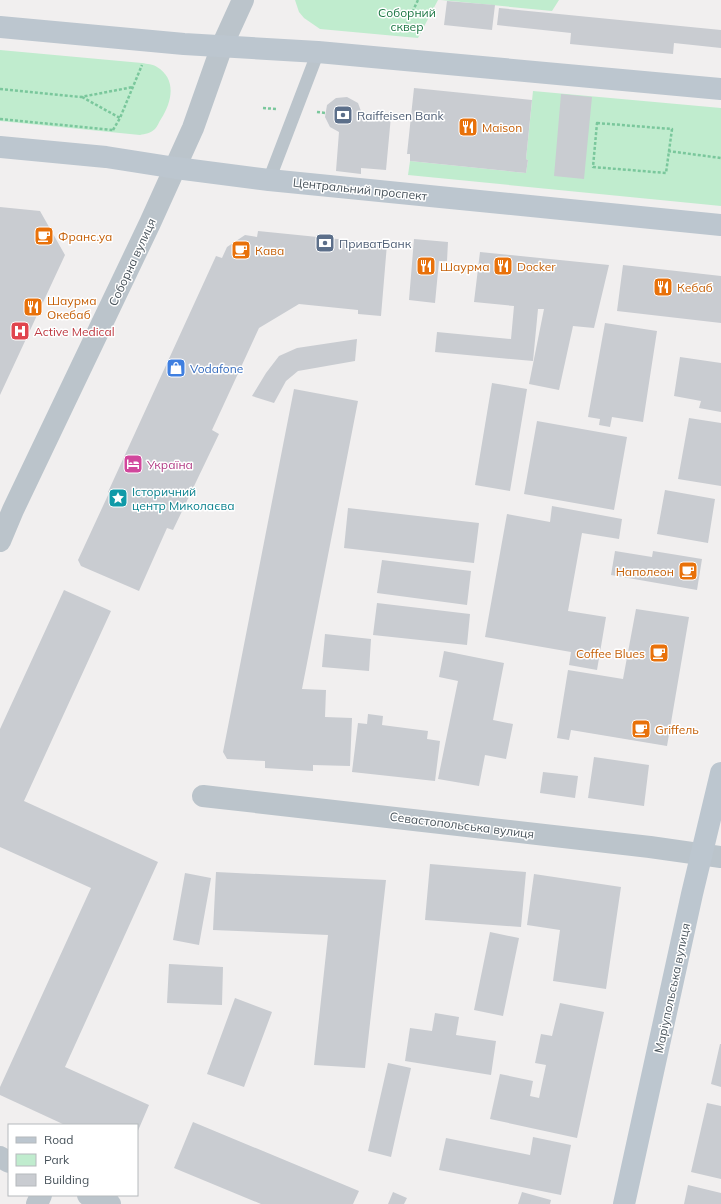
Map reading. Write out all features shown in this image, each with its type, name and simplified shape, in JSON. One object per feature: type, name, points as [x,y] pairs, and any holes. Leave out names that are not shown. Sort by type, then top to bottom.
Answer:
[{"type":"main road","points":[[0,27],[184,44],[318,52],[721,89]]},
{"type":"main road","name":"Центральний проспект","points":[[0,147],[106,157],[269,180],[721,225]]},
{"type":"main road","name":"Маріупольська вулиця","points":[[624,1204],[711,856],[721,773]]},
{"type":"street","name":"Соборна вулиця","points":[[0,541],[13,510],[176,168],[193,128],[222,46],[243,0]]},
{"type":"street","name":"Севастопольська вулиця","points":[[203,796],[650,847],[711,856]]},
{"type":"street","points":[[90,1196],[110,1204]]},
{"type":"lane","points":[[269,180],[318,52]]},
{"type":"path","points":[[404,30],[418,0]]},
{"type":"path","points":[[0,119],[112,131],[120,118],[142,63]]},
{"type":"path","points":[[0,88],[81,97],[133,87]]},
{"type":"path","points":[[81,97],[120,118]]},
{"type":"path","points":[[597,123],[672,129],[668,151],[666,173],[593,167],[597,123]]},
{"type":"path","points":[[668,151],[721,158]]},
{"type":"green space","name":"Соборний сквер","points":[[295,0],[438,0],[418,38],[320,29],[304,18],[299,12]]},
{"type":"green space","name":"Соборний сквер","points":[[441,0],[559,0],[552,11]]},
{"type":"green space","points":[[0,50],[154,65],[168,78],[171,91],[168,105],[155,129],[140,135],[0,121]]},
{"type":"green space","points":[[533,91],[721,108],[721,206],[408,175],[410,161],[526,173]]},
{"type":"building","points":[[447,1],[495,5],[492,30],[444,25]]},
{"type":"building","points":[[499,8],[721,30],[721,48],[674,43],[673,54],[570,44],[571,33],[497,25]]},
{"type":"building","points":[[414,88],[532,100],[526,173],[410,161],[410,154],[407,154]]},
{"type":"building","points":[[561,94],[592,97],[584,179],[554,176]]},
{"type":"building","points":[[347,97],[358,103],[362,114],[391,116],[386,170],[361,168],[361,174],[336,171],[339,132],[330,127],[325,117],[327,105],[336,98]]},
{"type":"building","points":[[0,207],[40,211],[65,255],[0,395]]},
{"type":"building","points":[[258,231],[387,244],[381,316],[358,314],[358,310],[299,304],[259,328],[212,430],[219,434],[173,530],[167,528],[139,591],[81,566],[78,560],[216,256],[222,258],[227,247],[245,235],[257,237]]},
{"type":"building","points":[[414,239],[448,242],[447,261],[439,261],[435,303],[409,300]]},
{"type":"building","points":[[480,252],[609,265],[594,328],[573,326],[559,390],[529,384],[544,309],[538,309],[533,361],[435,352],[437,332],[511,339],[514,306],[474,302]]},
{"type":"building","points":[[623,265],[721,276],[721,323],[617,311]]},
{"type":"building","points":[[605,323],[657,331],[643,422],[612,417],[610,427],[599,425],[600,419],[588,417]]},
{"type":"building","points":[[357,339],[355,361],[298,371],[286,381],[274,403],[252,396],[266,373],[279,356],[297,348]]},
{"type":"building","points":[[680,357],[721,363],[721,412],[699,408],[701,401],[674,396]]},
{"type":"building","points":[[492,383],[527,389],[510,491],[475,485]]},
{"type":"building","points":[[294,389],[358,401],[302,689],[326,690],[325,717],[352,718],[350,766],[313,765],[313,771],[265,768],[265,761],[227,759],[223,752]]},
{"type":"building","points":[[689,418],[721,423],[721,486],[678,479]]},
{"type":"building","points":[[537,421],[627,437],[614,510],[524,494]]},
{"type":"building","points":[[665,490],[715,499],[708,543],[657,534]]},
{"type":"building","points":[[552,506],[622,519],[619,539],[582,533],[568,611],[606,617],[597,670],[569,665],[571,652],[485,637],[507,514],[550,522]]},
{"type":"building","points":[[348,508],[479,523],[474,563],[344,548]]},
{"type":"building","points":[[615,551],[652,557],[653,551],[702,559],[697,590],[611,575]]},
{"type":"building","points":[[382,560],[471,571],[467,605],[377,593]]},
{"type":"building","points":[[64,590],[111,611],[24,801],[158,862],[65,1067],[149,1105],[138,1131],[138,1124],[63,1124],[0,1095],[0,1087],[91,888],[0,847],[0,729]]},
{"type":"building","points":[[377,603],[470,614],[467,645],[373,635]]},
{"type":"building","points":[[636,609],[689,617],[667,746],[571,730],[569,740],[557,738],[568,670],[623,679]]},
{"type":"building","points":[[325,634],[371,639],[369,671],[322,667]]},
{"type":"building","points":[[444,651],[504,663],[493,720],[513,724],[506,759],[485,755],[479,786],[438,779],[458,681],[439,677]]},
{"type":"building","points":[[368,714],[383,716],[382,725],[428,731],[427,739],[440,741],[435,781],[352,772],[358,723],[367,724]]},
{"type":"building","points":[[594,757],[649,765],[644,806],[588,798]]},
{"type":"building","points":[[543,772],[578,776],[575,798],[540,793]]},
{"type":"building","points":[[430,864],[526,872],[521,927],[425,920]]},
{"type":"building","points":[[216,872],[386,880],[365,1068],[314,1065],[328,935],[213,930]]},
{"type":"building","points":[[185,873],[211,878],[199,945],[173,940]]},
{"type":"building","points":[[534,874],[621,887],[606,989],[553,981],[560,930],[527,925]]},
{"type":"building","points":[[490,932],[519,938],[503,1016],[474,1010]]},
{"type":"building","points":[[169,964],[223,967],[222,1005],[167,1003]]},
{"type":"building","points":[[235,998],[272,1012],[244,1087],[207,1074]]},
{"type":"building","points":[[560,1003],[604,1012],[577,1138],[490,1119],[500,1074],[533,1081],[530,1096],[539,1098],[546,1065],[535,1063],[541,1034],[552,1036]]},
{"type":"building","points":[[435,1013],[459,1017],[456,1035],[496,1041],[491,1075],[405,1061],[410,1028],[432,1031]]},
{"type":"building","points":[[721,1044],[721,1087],[711,1084]]},
{"type":"building","points":[[388,1063],[411,1068],[391,1157],[368,1151]]},
{"type":"building","points":[[707,1103],[721,1106],[721,1179],[691,1172]]},
{"type":"building","points":[[193,1122],[359,1191],[353,1204],[261,1204],[174,1168]]},
{"type":"building","points":[[533,1137],[571,1145],[561,1195],[439,1170],[446,1138],[530,1155]]},
{"type":"building","points":[[688,1185],[721,1193],[721,1204],[684,1204]]},
{"type":"building","points":[[393,1192],[407,1198],[404,1204],[388,1204]]},
{"type":"building","points":[[522,1192],[551,1200],[550,1204],[518,1204]]},
{"type":"place","name":"Raiffeisen Bank","points":[[343,115]]},
{"type":"place","name":"Maison","points":[[468,127]]},
{"type":"place","name":"Франс.уа","points":[[44,236]]},
{"type":"place","name":"ПриватБанк","points":[[325,243]]},
{"type":"place","name":"Кава","points":[[241,250]]},
{"type":"place","name":"Шаурма","points":[[426,266]]},
{"type":"place","name":"Docker","points":[[503,266]]},
{"type":"place","name":"Кебаб","points":[[663,287]]},
{"type":"place","name":"Шаурма Окебаб","points":[[33,307]]},
{"type":"place","name":"Active Medical","points":[[20,331]]},
{"type":"place","name":"Vodafone","points":[[176,368]]},
{"type":"place","name":"Україна","points":[[133,464]]},
{"type":"place","name":"Історичний центр Миколаєва","points":[[118,498]]},
{"type":"place","name":"Наполеон","points":[[688,571]]},
{"type":"place","name":"Coffeе Blues","points":[[659,653]]},
{"type":"place","name":"Griffeль","points":[[641,729]]}]
